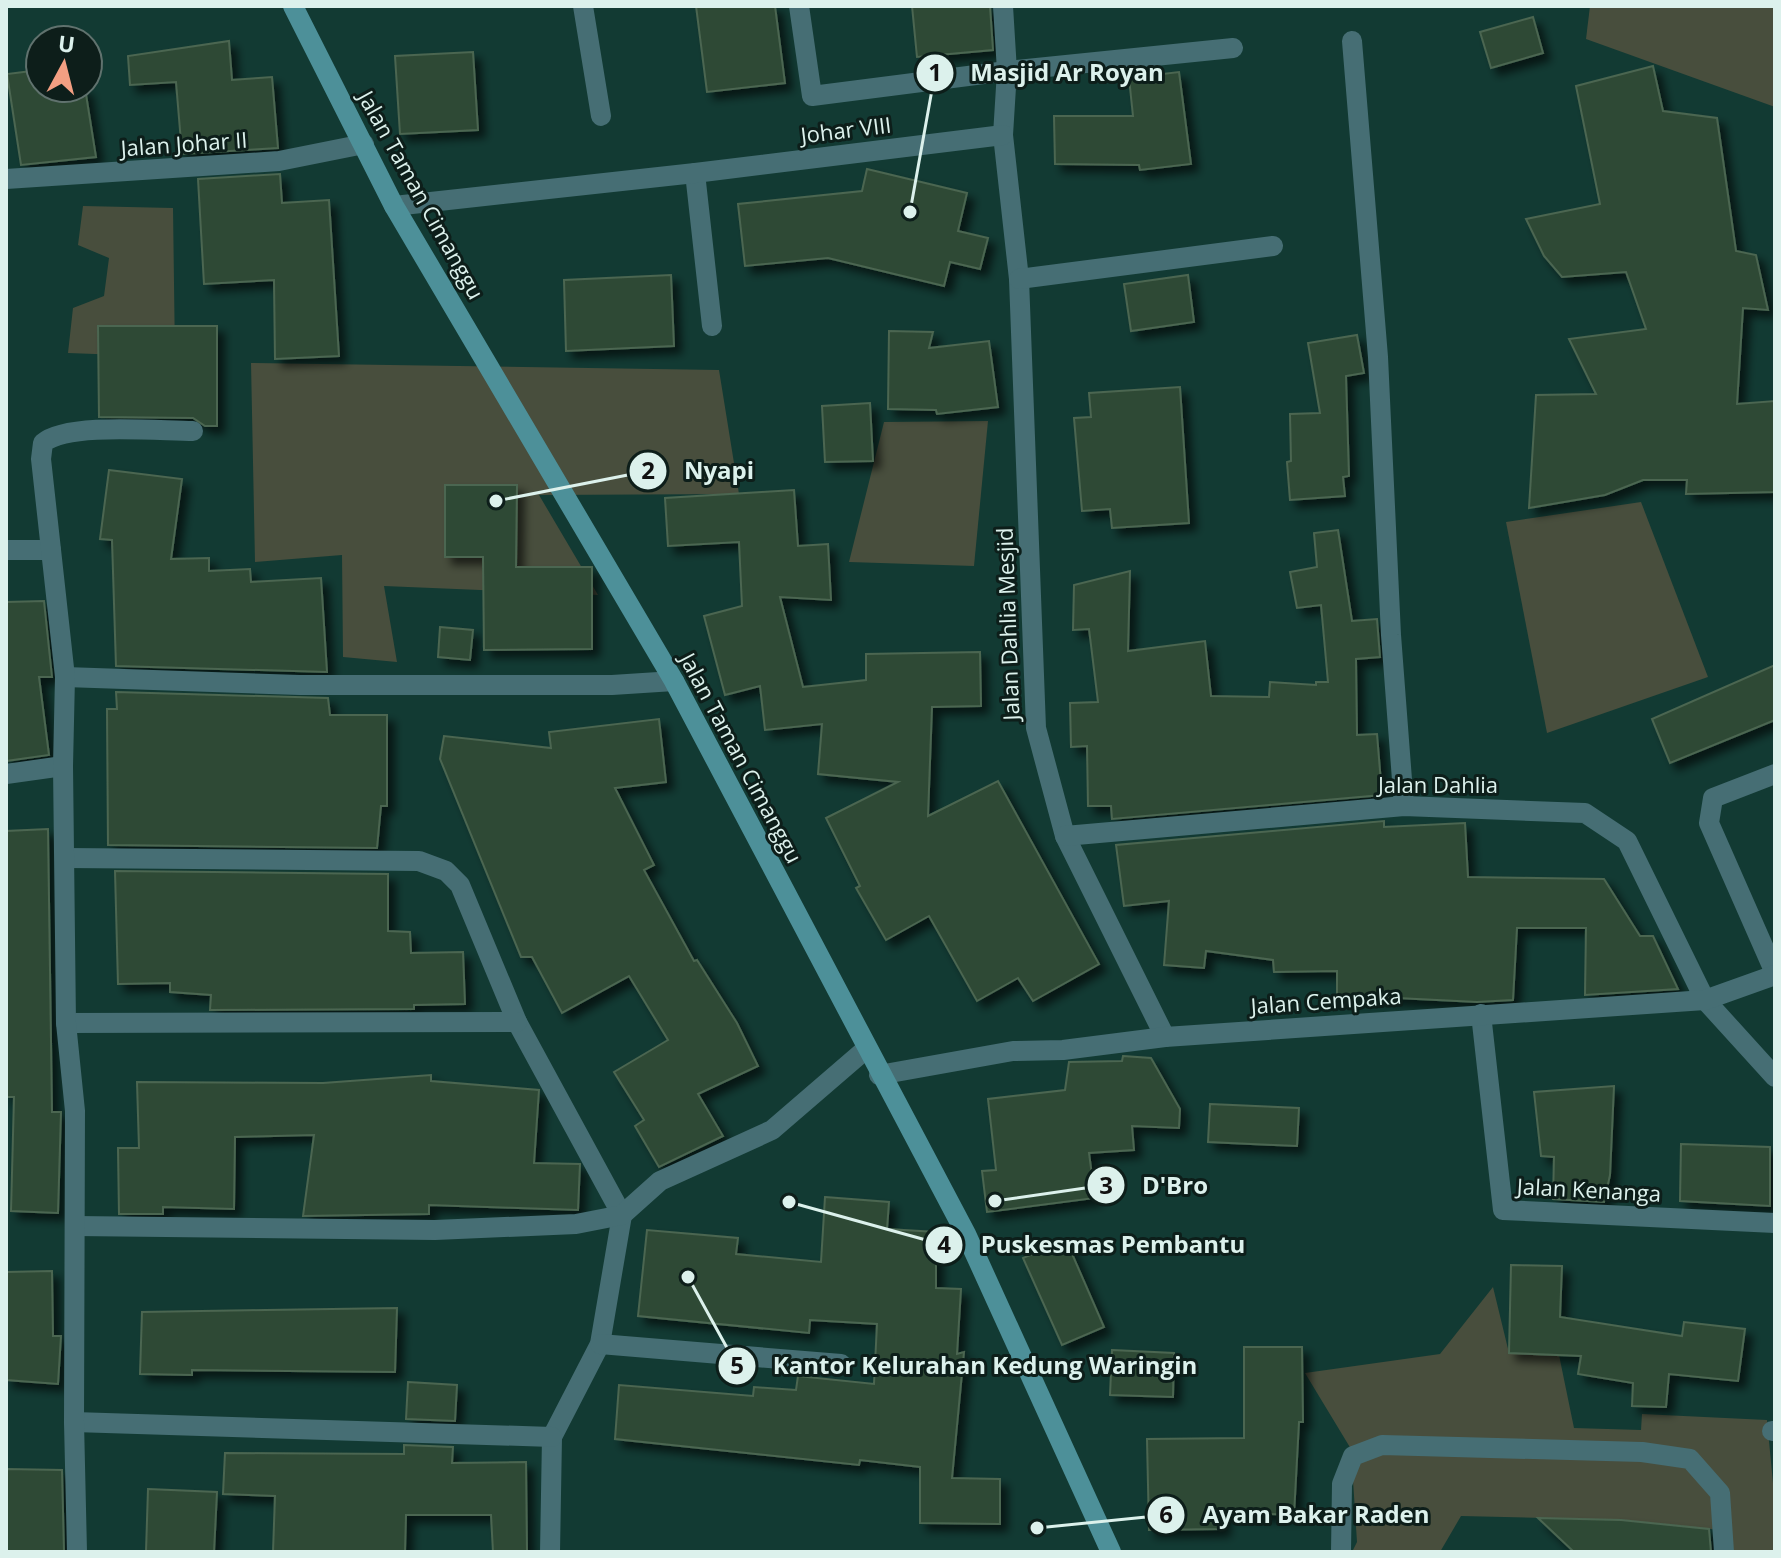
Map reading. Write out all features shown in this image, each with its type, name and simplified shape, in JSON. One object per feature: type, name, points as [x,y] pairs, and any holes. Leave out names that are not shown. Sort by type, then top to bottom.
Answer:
[{"type":"street","name":"Jalan Taman Cimanggu","points":[[293,6],[394,206],[674,681],[879,1075],[966,1234],[1111,1552]]},
{"type":"street","points":[[583,6],[601,116]]},
{"type":"street","points":[[799,6],[812,96],[1007,71],[1233,48]]},
{"type":"street","name":"Jalan Dahlia Mesjid","points":[[1003,6],[1007,71],[1003,135],[1019,279],[1036,728],[1065,836],[1165,1037]]},
{"type":"street","points":[[1352,41],[1378,357],[1391,635],[1404,806]]},
{"type":"street","name":"Johar VIII","points":[[394,206],[1003,135]]},
{"type":"street","name":"Jalan Johar II","points":[[6,179],[279,161],[364,144]]},
{"type":"street","points":[[695,173],[712,326]]},
{"type":"street","points":[[1019,279],[1273,246]]},
{"type":"street","points":[[77,1552],[74,1422],[75,1111],[66,1023],[65,677],[43,495],[43,443],[51,436],[81,432],[193,431]]},
{"type":"street","points":[[6,550],[51,550]]},
{"type":"street","points":[[65,677],[300,685],[612,685],[674,681]]},
{"type":"street","points":[[6,774],[63,766]]},
{"type":"street","points":[[1775,774],[1713,798],[1709,823],[1775,974]]},
{"type":"street","name":"Jalan Dahlia","points":[[1065,836],[1404,806],[1585,813],[1627,841],[1705,1000]]},
{"type":"street","points":[[65,858],[361,860],[433,865],[460,885],[517,1022],[622,1215],[600,1344],[552,1437],[550,1552]]},
{"type":"street","name":"Jalan Cempaka","points":[[879,1075],[1013,1051],[1063,1050],[1165,1037],[1705,1000],[1775,974]]},
{"type":"street","points":[[1705,1000],[1775,1077]]},
{"type":"street","name":"Jalan Kenanga","points":[[1481,1014],[1503,1210],[1775,1223]]},
{"type":"street","points":[[66,1023],[517,1022]]},
{"type":"street","points":[[75,1226],[435,1230],[576,1224],[622,1215],[660,1181],[772,1130],[866,1049]]},
{"type":"street","points":[[600,1344],[841,1364]]},
{"type":"street","points":[[74,1422],[552,1437]]},
{"type":"street","points":[[1341,1552],[1342,1484],[1353,1456],[1382,1445],[1642,1452],[1690,1459],[1720,1493],[1724,1552]]},
{"type":"green space","points":[[1590,6],[1775,6],[1775,107],[1586,39]]},
{"type":"green space","points":[[83,206],[173,208],[175,357],[68,353],[73,308],[104,296],[109,258],[78,245]]},
{"type":"green space","points":[[251,363],[719,370],[739,494],[539,495],[598,595],[384,586],[397,662],[343,657],[342,555],[255,562]]},
{"type":"green space","points":[[988,421],[974,566],[849,562],[884,422]]},
{"type":"green space","points":[[1641,502],[1708,677],[1547,733],[1506,522]]},
{"type":"green space","points":[[1493,1287],[1509,1353],[1559,1355],[1574,1428],[1641,1430],[1642,1414],[1767,1420],[1775,1504],[1775,1552],[1718,1552],[1719,1530],[1655,1523],[1653,1548],[1626,1546],[1626,1520],[1461,1516],[1440,1552],[1352,1552],[1357,1542],[1351,1449],[1305,1373],[1440,1354]]},
{"type":"building","points":[[696,6],[775,6],[785,83],[707,92]]},
{"type":"building","points":[[912,6],[990,6],[993,50],[917,57]]},
{"type":"building","points":[[1533,17],[1543,53],[1491,68],[1480,32]]},
{"type":"building","points":[[229,41],[232,80],[272,77],[278,148],[182,154],[176,82],[130,85],[128,56]]},
{"type":"building","points":[[473,52],[478,130],[400,134],[395,56]]},
{"type":"building","points":[[1653,66],[1663,111],[1717,118],[1736,251],[1756,255],[1768,310],[1743,308],[1737,404],[1775,401],[1775,492],[1686,494],[1687,480],[1643,480],[1605,495],[1529,508],[1536,395],[1596,394],[1569,339],[1646,329],[1626,272],[1562,277],[1544,256],[1526,219],[1600,204],[1576,86]]},
{"type":"building","points":[[24,72],[24,104],[88,104],[96,157],[21,165],[7,74]]},
{"type":"building","points":[[1179,72],[1191,164],[1140,170],[1139,165],[1055,164],[1054,116],[1133,116],[1129,78]]},
{"type":"building","points":[[867,169],[967,193],[958,231],[988,238],[980,269],[950,262],[944,286],[828,258],[745,266],[738,204],[862,191]]},
{"type":"building","points":[[280,174],[282,203],[329,200],[339,356],[275,359],[274,280],[204,284],[198,179]]},
{"type":"building","points":[[671,275],[674,346],[566,351],[564,280]]},
{"type":"building","points":[[1188,275],[1194,322],[1131,331],[1124,284]]},
{"type":"building","points":[[98,326],[217,326],[217,426],[205,426],[193,418],[99,417]]},
{"type":"building","points":[[889,331],[933,332],[929,348],[989,341],[998,407],[937,414],[936,410],[888,409]]},
{"type":"building","points":[[1357,335],[1364,373],[1346,376],[1349,476],[1343,477],[1345,496],[1290,500],[1287,462],[1291,461],[1290,414],[1320,413],[1308,343]]},
{"type":"building","points":[[1180,387],[1189,523],[1112,528],[1110,509],[1082,511],[1074,418],[1091,417],[1089,393]]},
{"type":"building","points":[[870,403],[873,461],[825,462],[822,406]]},
{"type":"building","points":[[109,470],[182,479],[171,559],[209,558],[209,571],[250,569],[251,582],[321,578],[327,672],[116,666],[112,540],[100,539]]},
{"type":"building","points":[[445,485],[517,485],[516,567],[592,567],[592,649],[484,650],[483,557],[445,557]]},
{"type":"building","points":[[794,490],[798,546],[828,544],[831,600],[780,597],[803,687],[866,680],[866,654],[980,652],[981,706],[932,707],[928,816],[998,781],[1099,964],[1033,1001],[1018,978],[977,1001],[929,916],[886,940],[856,888],[860,886],[826,818],[898,782],[818,774],[822,724],[765,730],[760,686],[725,695],[704,616],[742,606],[739,542],[668,546],[665,498]]},
{"type":"building","points":[[1338,530],[1352,621],[1377,619],[1380,657],[1356,659],[1357,735],[1377,734],[1382,795],[1112,819],[1111,806],[1088,806],[1087,746],[1071,747],[1070,703],[1098,702],[1089,629],[1073,630],[1074,585],[1130,571],[1128,651],[1205,641],[1211,696],[1269,697],[1270,682],[1316,685],[1316,682],[1328,682],[1321,605],[1297,608],[1290,572],[1317,567],[1314,533]]},
{"type":"building","points":[[44,601],[52,677],[39,677],[49,755],[6,761],[6,602]]},
{"type":"building","points":[[440,627],[473,630],[470,660],[438,657]]},
{"type":"building","points":[[1775,665],[1775,720],[1670,763],[1652,719]]},
{"type":"building","points":[[116,692],[328,698],[330,715],[387,715],[387,806],[381,806],[377,848],[108,845],[107,709],[117,709]]},
{"type":"building","points":[[659,719],[666,782],[615,788],[654,865],[644,870],[694,961],[697,960],[737,1023],[758,1066],[698,1094],[723,1136],[659,1167],[635,1126],[644,1120],[614,1072],[668,1040],[629,976],[562,1013],[532,957],[521,957],[440,759],[444,736],[551,748],[549,732]]},
{"type":"building","points":[[1384,821],[1384,827],[1465,823],[1468,877],[1604,879],[1640,936],[1653,936],[1678,989],[1585,995],[1586,928],[1517,928],[1513,1000],[1477,1002],[1337,995],[1337,971],[1274,972],[1273,960],[1206,951],[1204,968],[1164,965],[1169,901],[1124,906],[1116,845]]},
{"type":"building","points":[[48,829],[52,1112],[61,1112],[58,1213],[11,1211],[14,1097],[6,1097],[6,831]]},
{"type":"building","points":[[115,871],[388,874],[388,931],[410,932],[411,953],[463,952],[465,1004],[414,1005],[414,1009],[210,1010],[211,995],[170,992],[170,983],[118,984]]},
{"type":"building","points":[[1123,1056],[1151,1058],[1180,1109],[1179,1128],[1132,1126],[1134,1150],[1089,1153],[1095,1198],[987,1212],[982,1171],[996,1170],[988,1099],[1065,1090],[1069,1062],[1122,1061]]},
{"type":"building","points":[[431,1075],[431,1081],[539,1090],[534,1163],[580,1164],[578,1210],[429,1205],[429,1214],[303,1216],[314,1135],[235,1137],[234,1209],[163,1207],[163,1214],[119,1214],[118,1148],[139,1148],[137,1082],[323,1083]]},
{"type":"building","points":[[1614,1086],[1610,1175],[1604,1202],[1553,1199],[1554,1157],[1541,1156],[1534,1092]]},
{"type":"building","points":[[1210,1104],[1299,1108],[1297,1146],[1208,1142]]},
{"type":"building","points":[[1681,1144],[1770,1147],[1770,1206],[1680,1201]]},
{"type":"building","points":[[825,1197],[889,1202],[887,1229],[936,1232],[936,1288],[961,1289],[957,1354],[964,1352],[952,1478],[1000,1479],[1000,1524],[920,1523],[920,1467],[860,1460],[859,1465],[615,1439],[619,1385],[753,1396],[754,1387],[796,1390],[798,1376],[874,1384],[877,1324],[810,1320],[809,1333],[638,1316],[647,1230],[738,1238],[736,1254],[821,1262]]},
{"type":"building","points":[[1066,1240],[1104,1327],[1062,1345],[1023,1258]]},
{"type":"building","points":[[1511,1265],[1562,1266],[1560,1317],[1682,1336],[1684,1322],[1745,1329],[1738,1381],[1669,1374],[1666,1407],[1632,1406],[1633,1383],[1578,1374],[1581,1356],[1509,1353]]},
{"type":"building","points":[[52,1271],[53,1336],[61,1336],[58,1384],[6,1380],[6,1272]]},
{"type":"building","points":[[397,1308],[395,1372],[192,1370],[192,1375],[140,1374],[142,1312]]},
{"type":"building","points":[[1244,1347],[1302,1347],[1303,1422],[1299,1422],[1294,1515],[1223,1512],[1223,1529],[1149,1530],[1147,1439],[1244,1438]]},
{"type":"building","points":[[1112,1350],[1174,1353],[1173,1397],[1110,1395]]},
{"type":"building","points":[[408,1382],[457,1385],[455,1421],[406,1419]]},
{"type":"building","points":[[404,1445],[453,1447],[452,1463],[526,1462],[527,1552],[493,1552],[491,1515],[406,1515],[405,1552],[273,1552],[275,1496],[223,1494],[225,1453],[404,1454]]},
{"type":"building","points":[[6,1469],[62,1470],[64,1552],[6,1552]]},
{"type":"building","points":[[148,1489],[217,1492],[214,1552],[146,1552]]},
{"type":"building","points":[[1538,1518],[1621,1520],[1709,1529],[1711,1552],[1574,1552]]},
{"type":"place","name":"Masjid Ar Royan","points":[[910,212]]},
{"type":"place","name":"Nyapi","points":[[496,501]]},
{"type":"place","name":"D'Bro","points":[[995,1201]]},
{"type":"place","name":"Puskesmas Pembantu","points":[[789,1202]]},
{"type":"place","name":"Kantor Kelurahan Kedung Waringin","points":[[688,1277]]},
{"type":"place","name":"Ayam Bakar Raden","points":[[1037,1528]]}]
